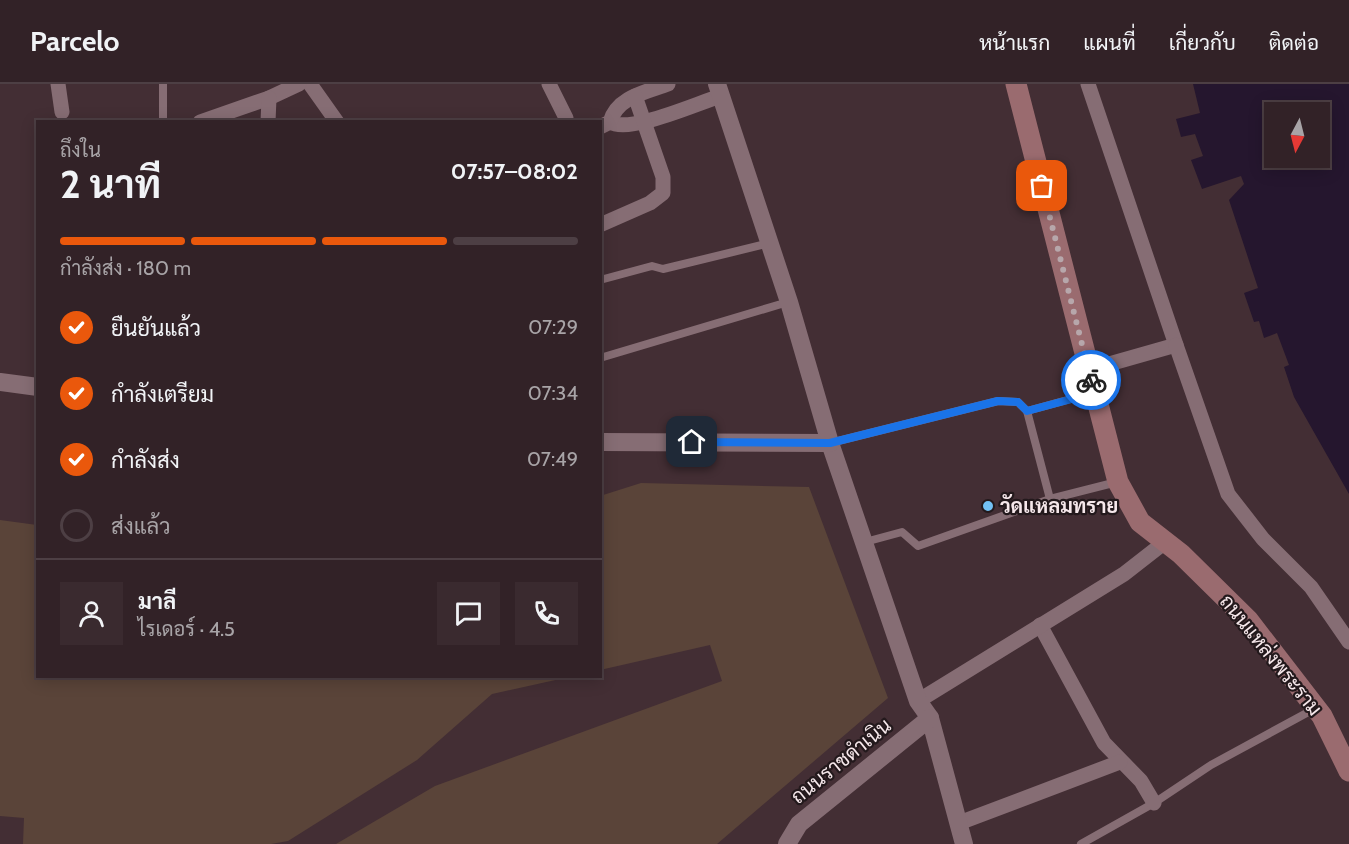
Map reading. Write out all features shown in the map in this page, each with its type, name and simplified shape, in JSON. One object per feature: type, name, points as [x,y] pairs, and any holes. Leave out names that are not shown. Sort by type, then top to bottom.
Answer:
[{"type":"main road","name":"ถนนแหล่งพระราม","points":[[1016,84],[1118,482],[1140,522],[1192,564],[1248,620],[1315,708],[1349,771]]},
{"type":"street","points":[[57,84],[63,112]]},
{"type":"street","points":[[206,120],[269,98],[299,84]]},
{"type":"street","points":[[310,84],[336,120]]},
{"type":"street","points":[[549,84],[566,118]]},
{"type":"street","points":[[668,84],[635,96],[614,111],[605,125],[625,126],[645,121],[719,90],[789,302],[830,443],[918,701],[930,718],[964,844]]},
{"type":"street","points":[[1088,84],[1228,494],[1263,539],[1317,595],[1349,642]]},
{"type":"street","points":[[602,224],[650,203],[663,193],[663,177],[635,96]]},
{"type":"street","points":[[268,120],[269,98]]},
{"type":"street","points":[[1088,370],[1176,345]]},
{"type":"street","points":[[0,382],[36,387]]},
{"type":"street","points":[[602,442],[830,443]]},
{"type":"street","points":[[918,701],[1130,571],[1165,542]]},
{"type":"street","points":[[1040,625],[1097,730],[1120,762],[1141,781],[1154,803]]},
{"type":"street","name":"ถนนราชดำเนิน","points":[[787,844],[799,824],[930,718]]},
{"type":"street","points":[[958,823],[1120,762]]},
{"type":"lane","points":[[163,84],[163,120]]},
{"type":"lane","points":[[602,279],[652,266],[663,270],[770,243]]},
{"type":"lane","points":[[602,357],[789,302]]},
{"type":"lane","points":[[1027,411],[1094,393]]},
{"type":"lane","points":[[830,443],[998,401],[1018,402],[1027,411],[1050,499]]},
{"type":"lane","points":[[864,543],[902,532],[918,546],[1050,499],[1118,482]]},
{"type":"lane","points":[[1081,844],[1154,803],[1211,765],[1315,708]]},
{"type":"shaded area","points":[[1193,84],[1349,84],[1349,494],[1294,397],[1284,367],[1289,365],[1277,333],[1264,338],[1259,321],[1254,322],[1244,293],[1258,288],[1229,200],[1244,184],[1241,176],[1202,189],[1191,160],[1203,156],[1195,134],[1181,137],[1176,119],[1200,113]]},
{"type":"shaded area","points":[[641,483],[809,487],[888,698],[717,844],[336,844],[435,786],[722,681],[710,645],[602,670],[602,495]]},
{"type":"shaded area","points":[[0,520],[36,525],[36,678],[564,678],[492,694],[417,760],[288,841],[271,844],[23,844],[24,818],[0,816]]},
{"type":"way so far","points":[[1042,186],[1091,380]]},
{"type":"place","name":"วัดแหลมทราย","points":[[988,506]]},
{"type":"route","points":[[692,442],[830,443],[998,401],[1013,400],[1023,405],[1027,411],[1094,393],[1091,380]]}]
